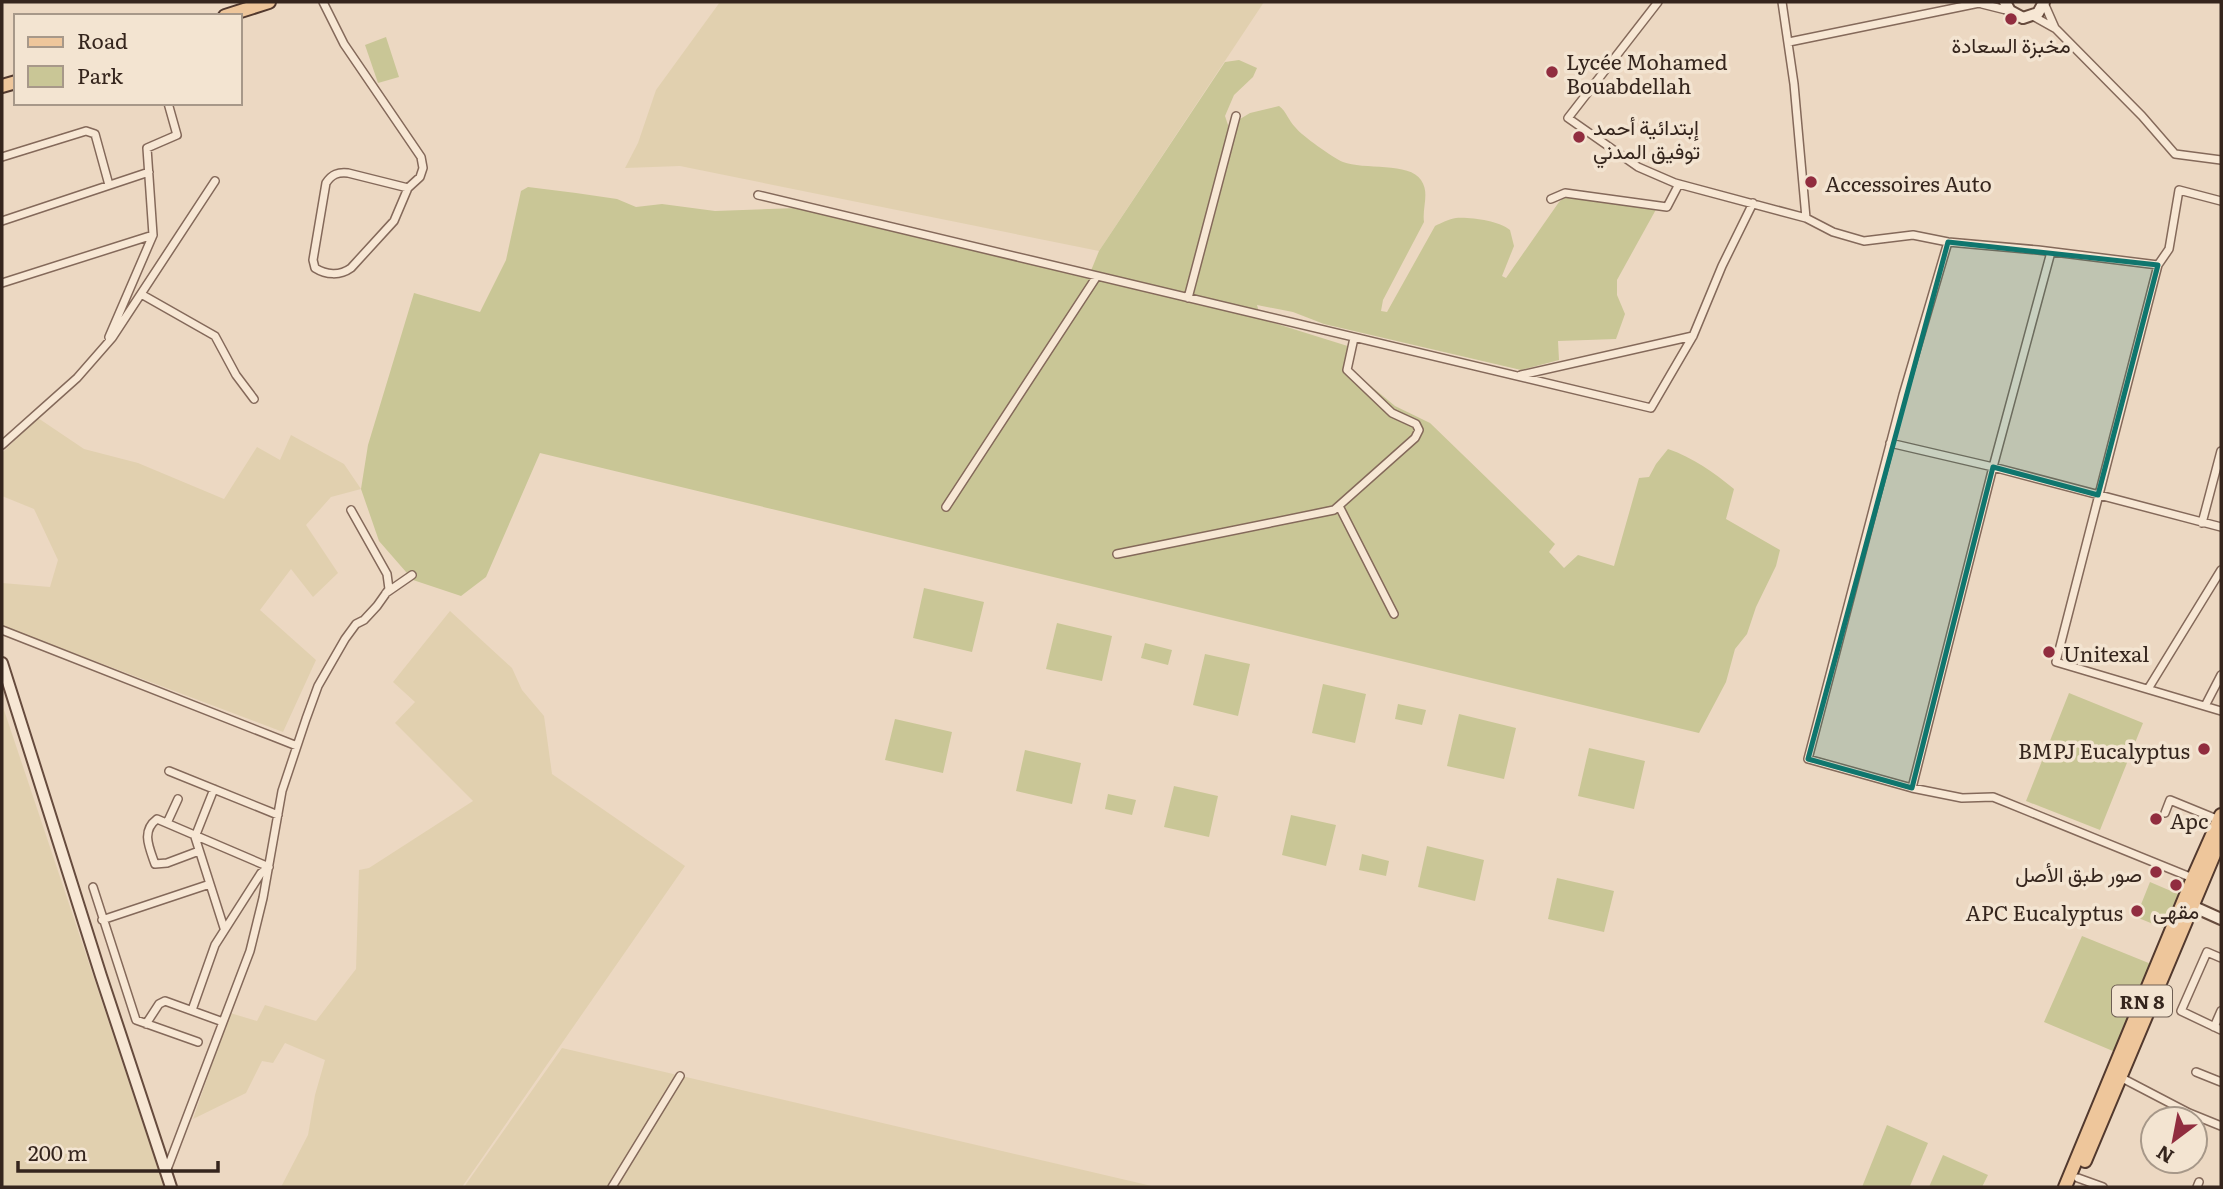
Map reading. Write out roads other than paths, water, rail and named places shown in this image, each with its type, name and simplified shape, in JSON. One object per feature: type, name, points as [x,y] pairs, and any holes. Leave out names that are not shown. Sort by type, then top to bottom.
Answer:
[{"type":"main road","points":[[231,14],[268,2]]},
{"type":"main road","points":[[2008,6],[2023,18],[2038,13],[2044,2]]},
{"type":"main road","points":[[2,663],[171,1187]]},
{"type":"main road","name":"RN 8","points":[[2065,1187],[2197,880],[2220,818]]},
{"type":"main road","name":"RN 8","points":[[2076,1183],[2192,906],[2197,880],[2221,838]]},
{"type":"main road","points":[[2192,906],[2221,919]]},
{"type":"street","points":[[323,2],[344,44],[421,157],[423,168],[420,177],[408,188],[394,221],[351,268],[334,274],[315,268],[313,260],[326,183],[330,177],[341,172],[408,188]]},
{"type":"street","points":[[1658,2],[1568,118],[1638,167],[1679,184],[1806,218],[1833,232],[1864,241],[1913,235],[1948,242],[2158,265]]},
{"type":"street","points":[[1782,2],[1789,42],[1806,218]]},
{"type":"street","points":[[2044,2],[2056,29]]},
{"type":"street","points":[[1789,42],[1983,3],[2008,6]]},
{"type":"street","points":[[2033,16],[2056,29],[2175,153],[2221,160]]},
{"type":"street","points":[[103,350],[153,235],[147,148],[177,135],[169,105]]},
{"type":"street","points":[[1188,298],[1236,116]]},
{"type":"street","points":[[2,157],[86,131],[91,132],[95,134],[109,185]]},
{"type":"street","points":[[2,221],[149,172]]},
{"type":"street","points":[[2,445],[77,378],[103,350],[215,181]]},
{"type":"street","points":[[1551,199],[1565,192],[1667,207],[1679,184]]},
{"type":"street","points":[[2221,201],[2179,190],[2169,249],[2158,265],[2056,662],[2221,711]]},
{"type":"street","points":[[758,195],[1651,408],[1693,336],[1722,266],[1753,203]]},
{"type":"street","points":[[2,283],[153,235]]},
{"type":"street","points":[[1948,242],[1890,443],[1808,759],[1912,788],[1962,798],[1993,797],[2197,880]]},
{"type":"street","points":[[1912,788],[1993,467],[2051,252]]},
{"type":"street","points":[[946,508],[1097,276]]},
{"type":"street","points":[[141,294],[215,336],[236,375],[254,399]]},
{"type":"street","points":[[1517,376],[1693,336]]},
{"type":"street","points":[[1117,554],[1334,510],[1415,438],[1419,430],[1416,424],[1392,413],[1347,370],[1354,338]]},
{"type":"street","points":[[1890,443],[2221,527]]},
{"type":"street","points":[[2202,523],[2221,451]]},
{"type":"street","points":[[1339,506],[1394,614]]},
{"type":"street","points":[[166,1172],[250,951],[270,867],[282,790],[318,686],[356,624],[364,620],[389,589],[387,574],[351,510]]},
{"type":"street","points":[[2148,689],[2221,570]]},
{"type":"street","points":[[386,594],[412,575]]},
{"type":"street","points":[[2,630],[297,746]]},
{"type":"street","points":[[2205,706],[2221,675]]},
{"type":"street","points":[[169,771],[278,815]]},
{"type":"street","points":[[214,789],[195,836],[224,928]]},
{"type":"street","points":[[167,823],[178,799]]},
{"type":"street","points":[[2165,813],[2170,800],[2220,818]]},
{"type":"street","points":[[199,851],[167,863],[155,864],[146,838],[149,826],[157,819],[270,867]]},
{"type":"street","points":[[192,1010],[215,945],[224,928],[261,873],[270,867]]},
{"type":"street","points":[[102,920],[210,884]]},
{"type":"street","points":[[93,887],[136,1020],[198,1042]]},
{"type":"street","points":[[2221,958],[2207,952],[2181,1011],[2217,1028],[2221,1011]]},
{"type":"street","points":[[146,1024],[159,1004],[166,1001],[223,1022]]},
{"type":"street","points":[[2196,1072],[2221,1082]]},
{"type":"street","points":[[612,1187],[680,1076]]},
{"type":"street","points":[[2120,1077],[2189,1113],[2221,1126]]},
{"type":"street","points":[[2076,1183],[2103,1187]]},
{"type":"place","name":"مخبزة السعادة","points":[[2011,19]]},
{"type":"place","name":"Lycée Mohamed Bouabdellah","points":[[1552,72]]},
{"type":"place","name":"إبتدائية أحمد توفيق المدني","points":[[1579,137]]},
{"type":"place","name":"Accessoires Auto","points":[[1811,182]]},
{"type":"place","name":"Unitexal","points":[[2049,652]]},
{"type":"place","name":"BMPJ Eucalyptus","points":[[2204,749]]},
{"type":"place","name":"Apc","points":[[2156,819]]},
{"type":"place","name":"صور طبق الأصل","points":[[2156,872]]},
{"type":"place","name":"مقهى","points":[[2176,885]]},
{"type":"place","name":"APC Eucalyptus","points":[[2137,911]]}]
